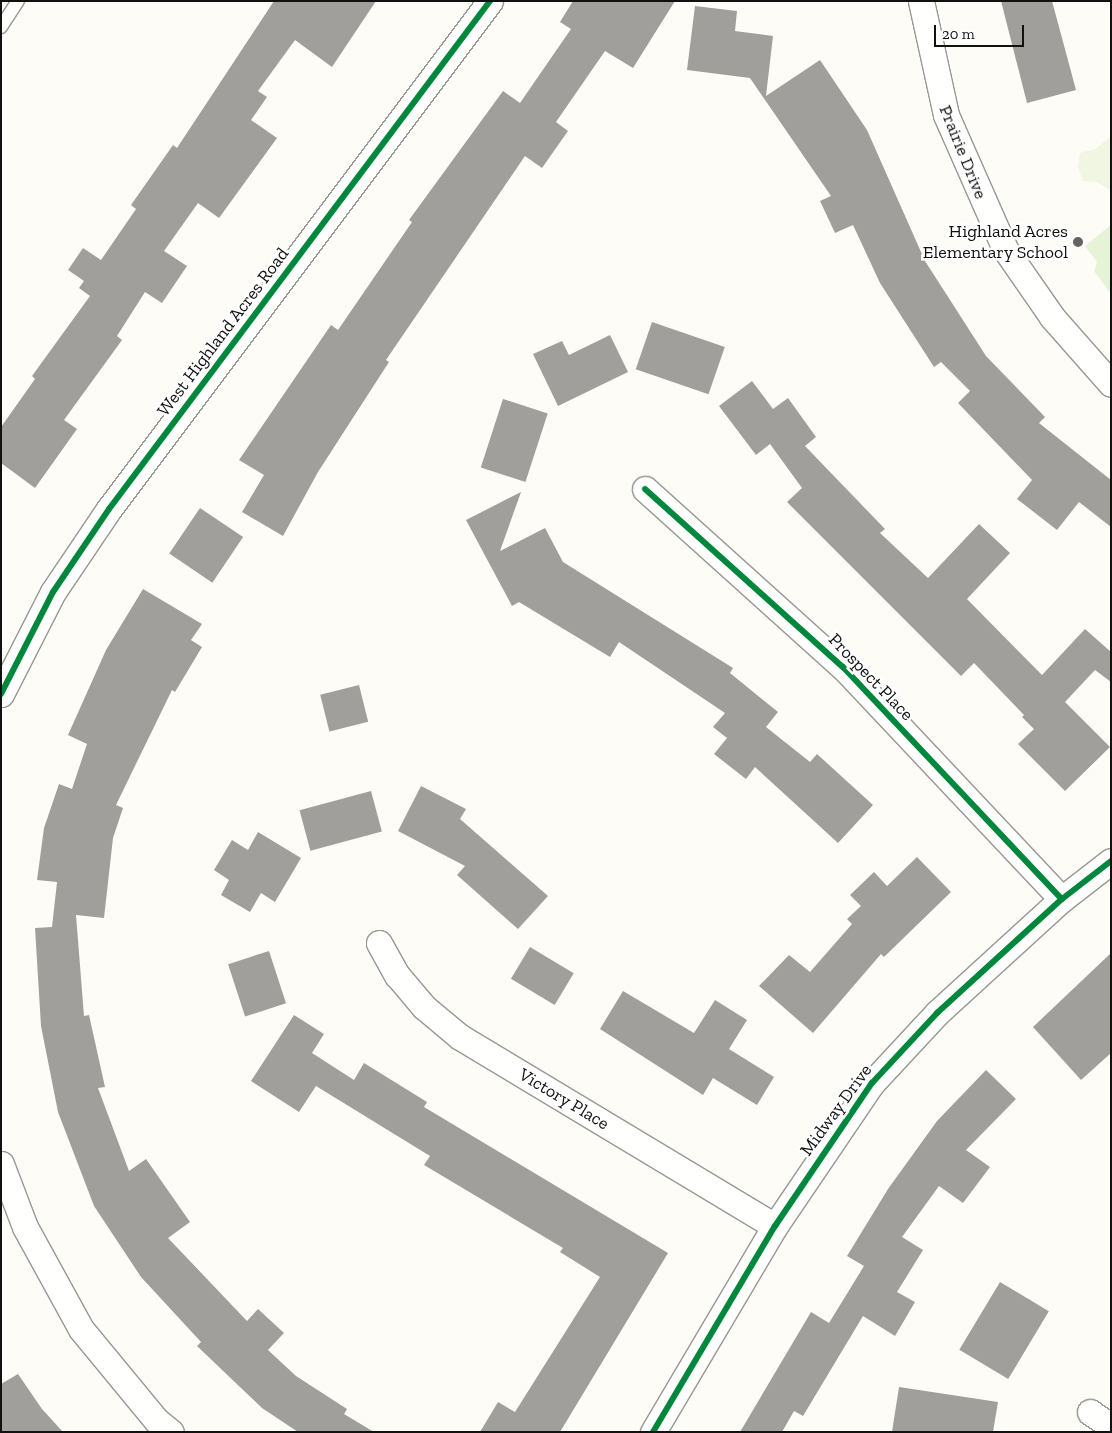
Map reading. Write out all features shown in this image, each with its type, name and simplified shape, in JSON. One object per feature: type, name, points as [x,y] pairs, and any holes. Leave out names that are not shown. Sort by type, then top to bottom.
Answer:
[{"type":"street","name":"West Highland Acres Road","points":[[1,694],[53,592],[110,509],[490,1]]},
{"type":"street","name":"Prairie Drive","points":[[921,1],[946,115],[1002,241],[1052,317],[1111,384]]},
{"type":"street","name":"Prospect Place","points":[[645,489],[843,667],[1062,899]]},
{"type":"street","name":"Midway Drive","points":[[653,1432],[775,1226],[843,1122],[904,1046],[1062,899],[1111,861]]},
{"type":"street","name":"Victory Place","points":[[379,943],[397,975],[424,1006],[460,1036],[775,1226]]},
{"type":"street","points":[[1,1164],[25,1227],[80,1329],[156,1420],[171,1432]]},
{"type":"street","points":[[1090,1412],[1111,1426]]},
{"type":"lane","points":[[1,27],[18,1]]},
{"type":"green space","points":[[1111,137],[1111,190],[1096,182],[1083,181],[1078,167],[1080,153],[1095,149]]},
{"type":"green space","points":[[1111,225],[1111,294],[1094,271],[1097,262],[1085,246]]},
{"type":"building","points":[[274,1],[376,1],[332,67],[295,40],[258,91],[267,97],[251,120],[277,138],[219,218],[198,203],[164,251],[187,266],[162,303],[145,292],[117,336],[122,340],[64,420],[77,429],[35,488],[1,463],[1,427],[35,379],[32,376],[90,296],[79,288],[84,281],[68,270],[83,248],[101,260],[136,209],[131,205],[173,145],[177,148]]},
{"type":"building","points":[[573,1],[675,1],[633,68],[605,51],[556,122],[568,131],[542,168],[525,156],[386,360],[389,362],[318,472],[283,536],[242,512],[264,475],[239,460],[331,325],[338,330],[412,222],[409,220],[503,91],[520,103],[571,29],[560,22]]},
{"type":"building","points":[[1001,1],[1052,1],[1076,90],[1027,103]]},
{"type":"building","points":[[695,6],[737,11],[735,31],[773,36],[766,96],[820,60],[867,130],[925,261],[986,356],[1045,417],[1039,423],[1111,480],[1111,527],[1079,502],[1057,530],[1017,499],[1032,480],[958,403],[970,391],[941,362],[934,367],[880,283],[853,225],[835,233],[820,201],[831,196],[750,78],[687,70]]},
{"type":"building","points":[[652,322],[725,347],[709,394],[636,369]]},
{"type":"building","points":[[610,335],[628,372],[558,406],[533,354],[562,341],[569,355]]},
{"type":"building","points":[[752,381],[773,409],[788,398],[816,437],[805,446],[885,529],[880,533],[928,578],[979,524],[1010,553],[967,599],[1042,675],[1085,629],[1111,652],[1111,682],[1095,670],[1065,702],[1110,747],[1065,791],[1018,744],[1034,729],[1022,717],[1024,715],[974,663],[961,676],[787,502],[802,488],[770,444],[756,455],[719,406]]},
{"type":"building","points":[[503,399],[548,414],[525,482],[481,467]]},
{"type":"building","points":[[521,492],[500,551],[545,528],[563,562],[733,668],[730,673],[778,712],[766,727],[810,762],[817,754],[873,805],[838,843],[755,767],[746,779],[714,754],[727,738],[713,727],[725,713],[619,642],[610,657],[519,602],[512,606],[466,520]]},
{"type":"building","points":[[200,508],[243,537],[212,583],[169,554]]},
{"type":"building","points":[[143,589],[202,624],[191,640],[202,647],[175,692],[172,690],[116,805],[123,808],[113,838],[104,918],[76,915],[84,1016],[89,1015],[105,1087],[98,1088],[129,1171],[146,1159],[190,1222],[168,1238],[247,1321],[258,1309],[284,1333],[268,1350],[296,1376],[347,1409],[344,1414],[374,1432],[298,1432],[262,1408],[197,1346],[201,1342],[141,1277],[94,1206],[58,1112],[41,1026],[35,928],[52,927],[57,882],[37,880],[44,828],[59,784],[72,789],[87,744],[68,735],[106,650]]},
{"type":"building","points":[[359,685],[368,722],[329,732],[320,695]]},
{"type":"building","points":[[421,786],[466,809],[460,819],[548,896],[518,929],[457,875],[465,866],[398,831]]},
{"type":"building","points":[[371,791],[382,832],[310,851],[300,810]]},
{"type":"building","points":[[258,832],[301,858],[275,902],[261,893],[250,912],[221,895],[229,880],[214,870],[232,840],[248,850]]},
{"type":"building","points":[[917,857],[951,892],[884,957],[881,954],[813,1033],[759,986],[789,955],[810,972],[852,924],[847,919],[861,906],[850,895],[874,872],[887,886]]},
{"type":"building","points":[[530,947],[574,973],[555,1005],[511,979]]},
{"type":"building","points":[[269,951],[286,1003],[245,1017],[228,964]]},
{"type":"building","points":[[1111,953],[1111,1053],[1081,1080],[1033,1027]]},
{"type":"building","points":[[623,991],[694,1033],[715,1000],[747,1020],[729,1049],[774,1077],[757,1105],[713,1078],[703,1095],[600,1029]]},
{"type":"building","points":[[294,1015],[324,1034],[312,1053],[354,1080],[364,1063],[427,1102],[424,1107],[668,1253],[560,1432],[480,1432],[498,1402],[515,1412],[600,1277],[560,1252],[563,1248],[424,1165],[430,1156],[316,1086],[299,1112],[251,1081]]},
{"type":"building","points":[[986,1070],[1016,1099],[966,1150],[990,1167],[963,1203],[939,1186],[902,1237],[923,1250],[897,1292],[915,1302],[895,1336],[863,1316],[803,1416],[794,1411],[782,1432],[740,1432],[811,1312],[829,1323],[864,1266],[847,1256],[888,1189],[937,1121]]},
{"type":"building","points":[[1000,1282],[1049,1311],[1008,1379],[959,1350]]},
{"type":"building","points":[[18,1374],[42,1409],[63,1432],[1,1432],[1,1384]]},
{"type":"building","points":[[899,1387],[998,1402],[993,1432],[892,1432]]},
{"type":"cycle path","points":[[1,694],[53,592],[109,509],[490,1]]},
{"type":"cycle path","points":[[645,489],[843,667],[1062,899]]},
{"type":"cycle path","points":[[653,1432],[775,1226],[872,1083],[937,1013],[1062,899],[1111,861]]},
{"type":"place","name":"Highland Acres Elementary School","points":[[1078,242]]}]
